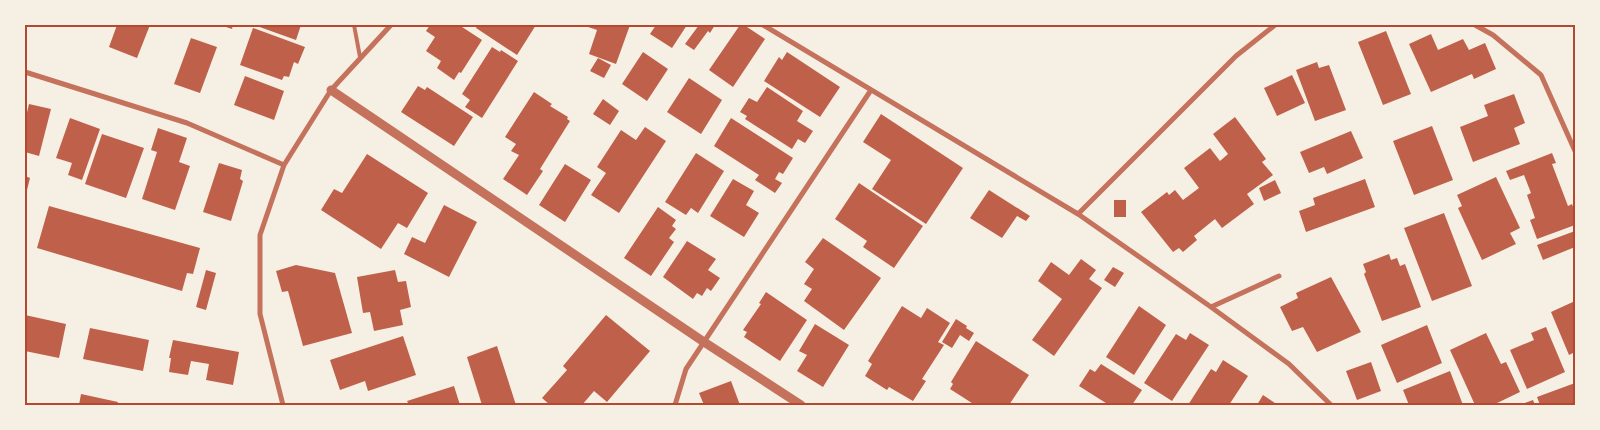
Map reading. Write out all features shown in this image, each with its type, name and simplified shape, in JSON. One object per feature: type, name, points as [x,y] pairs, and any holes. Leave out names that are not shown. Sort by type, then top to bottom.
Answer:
[{"type":"street","points":[[283,405],[260,314],[260,235],[284,165],[331,90],[391,25]]},
{"type":"street","points":[[763,25],[1078,214],[1289,364],[1331,405]]},
{"type":"street","points":[[1078,214],[1236,56],[1275,25]]},
{"type":"street","points":[[1475,25],[1493,35],[1541,75],[1575,151]]},
{"type":"street","points":[[25,72],[187,123],[284,165]]},
{"type":"street","points":[[331,90],[704,342],[801,405]]},
{"type":"street","points":[[675,405],[686,369],[871,90]]},
{"type":"street","points":[[1211,307],[1279,276]]},
{"type":"lane","points":[[354,25],[360,57]]},
{"type":"building","points":[[117,25],[150,25],[137,58],[109,47]]},
{"type":"building","points":[[220,25],[233,25],[232,29]]},
{"type":"building","points":[[254,25],[301,25],[296,40]]},
{"type":"building","points":[[430,25],[459,25],[482,40],[461,73],[459,72],[454,80],[437,68],[441,61],[426,51],[435,37],[426,31]]},
{"type":"building","points":[[477,25],[536,25],[517,55],[476,28]]},
{"type":"building","points":[[582,25],[630,25],[616,64],[589,54],[597,30]]},
{"type":"building","points":[[656,25],[687,25],[672,48],[650,34]]},
{"type":"building","points":[[699,25],[715,25],[710,33],[708,31],[694,50],[685,44]]},
{"type":"building","points":[[740,25],[744,25],[765,39],[733,87],[709,70]]},
{"type":"building","points":[[253,28],[305,47],[298,64],[294,62],[289,77],[284,76],[282,80],[240,65]]},
{"type":"building","points":[[1386,31],[1411,94],[1383,105],[1358,42]]},
{"type":"building","points":[[1431,34],[1438,50],[1463,39],[1469,50],[1485,43],[1496,69],[1474,79],[1472,74],[1431,92],[1409,44]]},
{"type":"building","points":[[191,38],[217,47],[200,93],[174,84]]},
{"type":"building","points":[[492,47],[500,52],[501,50],[518,61],[482,118],[465,107],[470,100],[462,94]]},
{"type":"building","points":[[643,52],[668,69],[647,101],[622,84]]},
{"type":"building","points":[[787,52],[840,87],[820,117],[764,81],[779,57],[782,60]]},
{"type":"building","points":[[598,58],[611,65],[604,78],[590,71]]},
{"type":"building","points":[[1317,62],[1319,68],[1329,65],[1346,110],[1315,121],[1296,70]]},
{"type":"building","points":[[1292,75],[1305,103],[1277,116],[1264,88]]},
{"type":"building","points":[[245,76],[284,91],[274,120],[234,105]]},
{"type":"building","points":[[689,78],[722,100],[701,134],[667,112]]},
{"type":"building","points":[[418,86],[425,90],[427,87],[473,117],[454,146],[401,112]]},
{"type":"building","points":[[767,87],[803,111],[797,121],[813,131],[805,143],[798,139],[792,149],[745,119],[747,116],[740,112],[749,98],[757,102]]},
{"type":"building","points":[[534,92],[552,104],[550,106],[568,117],[567,119],[570,121],[540,169],[543,171],[527,195],[503,179],[519,155],[511,151],[516,144],[505,137]]},
{"type":"building","points":[[1514,94],[1525,123],[1514,128],[1520,144],[1473,162],[1460,127],[1488,116],[1484,105]]},
{"type":"building","points":[[603,99],[619,111],[610,125],[593,114]]},
{"type":"building","points":[[29,104],[51,109],[39,156],[25,152],[25,121]]},
{"type":"building","points":[[881,114],[963,168],[926,224],[872,189],[891,160],[863,142]]},
{"type":"building","points":[[1235,117],[1266,159],[1262,162],[1273,175],[1247,194],[1254,204],[1222,228],[1215,219],[1194,236],[1197,240],[1183,252],[1179,248],[1173,252],[1141,212],[1167,192],[1169,195],[1175,190],[1183,200],[1199,188],[1184,168],[1210,148],[1220,161],[1228,154],[1213,134]]},
{"type":"building","points":[[70,118],[100,129],[82,180],[68,175],[72,163],[56,158]]},
{"type":"building","points":[[731,118],[793,158],[783,174],[779,172],[775,179],[782,183],[775,193],[755,180],[759,175],[714,146]]},
{"type":"building","points":[[1432,126],[1453,180],[1414,195],[1393,141]]},
{"type":"building","points":[[645,127],[666,141],[619,213],[591,195],[606,173],[597,167],[621,130],[636,140]]},
{"type":"building","points":[[158,128],[187,138],[179,162],[190,166],[175,210],[142,199],[157,152],[151,150]]},
{"type":"building","points":[[1351,131],[1363,158],[1327,174],[1324,167],[1309,173],[1300,152]]},
{"type":"building","points":[[102,134],[144,148],[126,198],[85,184]]},
{"type":"building","points":[[696,153],[724,171],[698,213],[691,208],[686,215],[665,202]]},
{"type":"building","points":[[1552,153],[1556,163],[1552,164],[1568,206],[1572,204],[1575,212],[1575,225],[1537,239],[1530,220],[1535,218],[1527,195],[1531,193],[1524,175],[1510,180],[1506,171]]},
{"type":"building","points":[[367,154],[428,193],[407,228],[398,223],[381,249],[321,210],[334,189],[342,193]]},
{"type":"building","points":[[219,163],[242,170],[240,179],[243,181],[231,221],[203,212]]},
{"type":"building","points":[[565,164],[591,180],[565,222],[539,205]]},
{"type":"building","points":[[25,176],[30,178],[26,194],[25,194]]},
{"type":"building","points":[[1496,177],[1520,228],[1510,233],[1516,244],[1482,260],[1458,208],[1462,206],[1457,195]]},
{"type":"building","points":[[733,179],[754,191],[746,205],[759,213],[744,237],[710,216]]},
{"type":"building","points":[[1365,179],[1375,207],[1306,232],[1299,211],[1315,205],[1313,198]]},
{"type":"building","points":[[1275,180],[1281,193],[1264,201],[1259,188]]},
{"type":"building","points":[[859,183],[923,226],[894,268],[863,247],[867,241],[835,219]]},
{"type":"building","points":[[989,190],[1030,216],[1026,221],[1017,216],[1002,238],[970,218]]},
{"type":"building","points":[[1114,200],[1126,200],[1126,217],[1114,217]]},
{"type":"building","points":[[444,205],[477,222],[449,277],[404,254],[412,237],[425,243]]},
{"type":"building","points":[[49,206],[200,248],[193,274],[187,273],[182,291],[37,248]]},
{"type":"building","points":[[658,207],[676,220],[672,226],[676,229],[669,238],[674,242],[651,276],[624,258]]},
{"type":"building","points":[[1444,213],[1472,286],[1432,301],[1404,228]]},
{"type":"building","points":[[1575,231],[1575,247],[1543,260],[1537,245]]},
{"type":"building","points":[[823,238],[881,278],[844,330],[804,301],[812,289],[804,284],[814,269],[805,262]]},
{"type":"building","points":[[687,241],[716,259],[708,270],[720,278],[711,291],[707,288],[702,296],[697,293],[693,299],[663,277]]},
{"type":"building","points":[[1389,254],[1391,260],[1397,258],[1400,266],[1405,264],[1421,307],[1382,321],[1364,274],[1366,272],[1363,264]]},
{"type":"building","points":[[1081,259],[1096,270],[1089,279],[1102,288],[1054,356],[1032,340],[1062,299],[1038,281],[1051,262],[1069,275]]},
{"type":"building","points":[[296,265],[335,273],[352,333],[303,346],[288,291],[282,292],[276,271]]},
{"type":"building","points":[[1113,267],[1124,273],[1115,287],[1104,280]]},
{"type":"building","points":[[206,270],[216,273],[206,310],[196,307]]},
{"type":"building","points":[[395,270],[398,282],[406,281],[411,307],[400,310],[403,325],[374,331],[370,312],[363,313],[357,277]]},
{"type":"building","points":[[1331,277],[1361,332],[1317,352],[1303,327],[1292,331],[1280,307],[1298,298],[1296,293]]},
{"type":"building","points":[[766,292],[807,320],[780,361],[744,337],[747,332],[743,330],[761,304],[759,303]]},
{"type":"building","points":[[1575,301],[1575,352],[1569,355],[1551,312]]},
{"type":"building","points":[[902,306],[921,318],[927,308],[950,323],[938,342],[944,345],[922,379],[926,381],[913,401],[889,387],[887,390],[865,376],[872,364],[868,361]]},
{"type":"building","points":[[1139,306],[1166,325],[1134,375],[1106,357]]},
{"type":"building","points":[[25,315],[66,324],[59,358],[25,351]]},
{"type":"building","points":[[606,315],[650,351],[607,402],[594,391],[582,405],[550,405],[542,398],[567,370],[563,366]]},
{"type":"building","points":[[956,319],[974,333],[969,341],[960,335],[952,348],[942,342]]},
{"type":"building","points":[[815,324],[849,345],[823,387],[797,371],[807,355],[799,351]]},
{"type":"building","points":[[1427,325],[1442,363],[1397,383],[1381,345]]},
{"type":"building","points":[[1546,327],[1565,372],[1527,389],[1510,350],[1534,340],[1531,333]]},
{"type":"building","points":[[90,328],[149,340],[143,371],[83,359]]},
{"type":"building","points":[[1190,333],[1209,345],[1172,401],[1144,383],[1176,334],[1186,340]]},
{"type":"building","points":[[1486,333],[1501,364],[1506,362],[1520,392],[1493,405],[1475,405],[1450,350]]},
{"type":"building","points":[[403,336],[416,375],[368,391],[365,381],[340,390],[330,360]]},
{"type":"building","points":[[173,340],[239,352],[233,385],[206,380],[209,364],[191,361],[188,375],[169,372],[171,358],[169,358]]},
{"type":"building","points":[[976,341],[1029,375],[1009,405],[975,405],[950,389],[953,384],[951,382]]},
{"type":"building","points":[[497,346],[516,405],[482,405],[467,357]]},
{"type":"building","points":[[1223,360],[1248,376],[1229,405],[1188,405],[1211,369],[1216,372]]},
{"type":"building","points":[[1371,362],[1381,391],[1357,400],[1346,371]]},
{"type":"building","points":[[1101,364],[1142,390],[1132,405],[1109,405],[1079,386],[1090,369],[1095,372]]},
{"type":"building","points":[[1450,371],[1463,405],[1409,405],[1403,390]]},
{"type":"building","points":[[731,381],[740,405],[704,405],[699,393]]},
{"type":"building","points":[[1575,383],[1575,405],[1540,405],[1537,397]]},
{"type":"building","points":[[454,386],[460,405],[409,405],[407,401]]},
{"type":"building","points":[[81,394],[118,402],[117,405],[79,405]]},
{"type":"building","points":[[1263,395],[1278,405],[1257,405]]},
{"type":"building","points":[[1533,400],[1535,405],[1519,405]]}]
